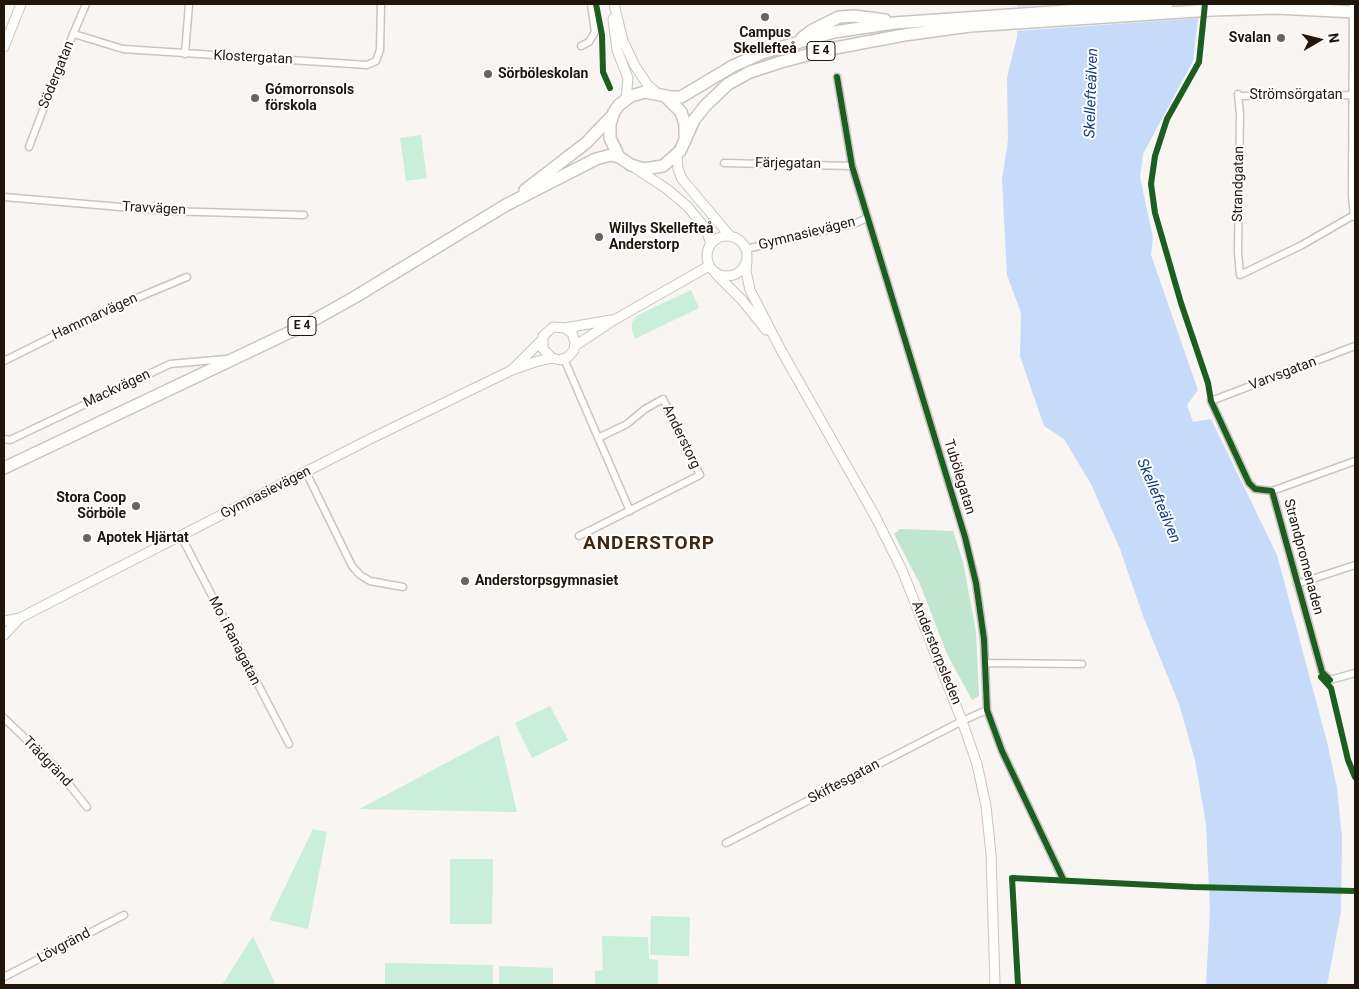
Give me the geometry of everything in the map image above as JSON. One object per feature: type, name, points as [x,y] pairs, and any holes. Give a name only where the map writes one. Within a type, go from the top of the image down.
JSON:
[{"type":"highway","name":"E 4","points":[[679,151],[694,120],[705,106],[728,84],[750,72],[830,49],[999,19],[1167,4]]},
{"type":"highway","name":"E 4","points":[[659,94],[681,97],[733,66],[762,53],[798,41],[811,31],[839,17],[872,17],[894,22],[1276,8],[1354,9]]},
{"type":"highway","points":[[639,93],[659,94],[676,105],[684,119],[686,132],[679,151],[668,163],[657,168],[644,169],[631,165],[619,157],[610,138],[611,117],[626,99],[639,93]]},
{"type":"highway","name":"E 4","points":[[506,205],[586,143],[611,117]]},
{"type":"highway","name":"E 4","points":[[4,468],[235,358],[355,298],[506,205],[596,159],[611,155],[619,157]]},
{"type":"main road","points":[[4,47],[21,4]]},
{"type":"main road","points":[[613,4],[623,41],[635,66],[647,84],[659,94]]},
{"type":"main road","points":[[613,4],[615,39],[628,78],[626,99]]},
{"type":"main road","points":[[679,151],[678,169],[682,179],[730,236],[740,240],[746,249],[747,260],[743,269],[732,276],[720,275],[711,268],[707,256],[711,244],[721,237],[730,236]]},
{"type":"main road","points":[[631,165],[667,189],[688,207],[706,229],[711,244]]},
{"type":"main road","name":"Anderstorpsleden","points":[[747,260],[746,271],[750,290],[781,350],[875,516],[902,570],[962,721],[977,764],[986,806],[991,854],[995,985]]},
{"type":"main road","points":[[614,320],[566,328],[557,326],[549,330],[542,340],[543,349],[552,358],[564,359],[571,354],[575,346],[614,320],[711,268]]},
{"type":"main road","name":"Anderstorpsleden","points":[[711,268],[742,300],[781,350]]},
{"type":"main road","points":[[566,328],[572,334],[575,346]]},
{"type":"main road","name":"Gymnasievägen","points":[[512,370],[542,340]]},
{"type":"main road","name":"Gymnasievägen","points":[[4,622],[20,618],[306,472],[512,370],[552,358]]},
{"type":"main road","name":"Gymnasievägen","points":[[4,635],[20,618]]},
{"type":"street","name":"Södergatan","points":[[29,147],[60,65],[86,4]]},
{"type":"street","points":[[185,54],[190,4]]},
{"type":"street","name":"Klostergatan","points":[[74,34],[123,50],[367,65],[376,61],[380,50],[381,4]]},
{"type":"street","points":[[581,46],[589,42],[595,32],[591,4]]},
{"type":"street","points":[[1354,9],[1354,217]]},
{"type":"street","name":"Tubölegatan","points":[[837,77],[852,166],[965,537],[982,616],[987,710],[1002,751],[1063,880]]},
{"type":"street","name":"Strömsörgatan","points":[[1238,95],[1353,95]]},
{"type":"street","name":"Strandgatan","points":[[1238,95],[1238,252],[1240,275],[1354,217]]},
{"type":"street","name":"Färjegatan","points":[[724,163],[852,166]]},
{"type":"street","name":"Travvägen","points":[[4,197],[167,211],[304,215]]},
{"type":"street","name":"Gymnasievägen","points":[[746,249],[856,223],[867,218]]},
{"type":"street","name":"Hammarvägen","points":[[4,361],[94,316],[187,277]]},
{"type":"street","name":"Varvsgatan","points":[[1211,401],[1355,346]]},
{"type":"street","name":"Mackvägen","points":[[4,439],[10,440],[170,364],[235,358]]},
{"type":"street","points":[[564,359],[630,511]]},
{"type":"street","name":"Anderstorg","points":[[579,536],[700,475],[662,399],[645,409],[627,424],[598,438]]},
{"type":"street","name":"Strandpromenaden","points":[[1211,401],[1249,483],[1255,489],[1272,491],[1322,672],[1330,680],[1355,673]]},
{"type":"street","points":[[1272,491],[1355,461]]},
{"type":"street","points":[[306,472],[352,566],[360,575],[370,580],[403,587]]},
{"type":"street","name":"Mo i Ranagatan","points":[[182,536],[289,744]]},
{"type":"street","points":[[1297,584],[1355,565]]},
{"type":"street","points":[[985,663],[1082,664]]},
{"type":"street","name":"Skiftesgatan","points":[[726,843],[962,721],[987,710]]},
{"type":"street","name":"Trädgränd","points":[[4,718],[59,771],[87,807]]},
{"type":"street","name":"Lövgränd","points":[[4,977],[124,915]]},
{"type":"green space","points":[[421,135],[427,178],[406,181],[400,138]]},
{"type":"green space","points":[[691,290],[699,308],[635,339],[632,322],[638,315]]},
{"type":"green space","points":[[900,529],[953,531],[963,562],[976,632],[979,696],[972,700],[947,654],[920,584],[894,534]]},
{"type":"green space","points":[[550,706],[568,740],[532,758],[515,723]]},
{"type":"green space","points":[[499,735],[517,812],[359,809],[382,797]]},
{"type":"green space","points":[[313,829],[327,832],[308,929],[269,920]]},
{"type":"green space","points":[[450,859],[493,859],[492,924],[450,924]]},
{"type":"green space","points":[[651,916],[690,917],[689,956],[650,955]]},
{"type":"green space","points":[[253,936],[275,983],[270,985],[222,985]]},
{"type":"green space","points":[[602,936],[648,937],[649,959],[658,960],[658,985],[595,985],[595,971],[603,970]]},
{"type":"green space","points":[[385,963],[493,965],[493,985],[385,985]]},
{"type":"green space","points":[[499,966],[553,968],[553,985],[499,985]]},
{"type":"water","name":"Skellefteälven","points":[[1017,4],[1200,4],[1193,61],[1143,154],[1140,177],[1153,238],[1151,255],[1198,390],[1187,405],[1193,422],[1211,419],[1277,555],[1327,742],[1337,788],[1342,837],[1341,912],[1327,985],[1206,985],[1210,911],[1206,824],[1195,760],[1179,704],[1143,616],[1120,549],[1091,484],[1064,439],[1044,426],[1020,356],[1021,313],[1007,275],[1002,180],[1008,140],[1007,78],[1017,37]]},
{"type":"pier","points":[[1060,4],[1202,4],[1201,18],[1015,31],[1014,7]]},
{"type":"cycle path","points":[[596,4],[602,35],[603,72],[610,88]]},
{"type":"cycle path","points":[[1205,4],[1199,62],[1167,119],[1155,156],[1151,184],[1155,213],[1181,303],[1208,383],[1211,401],[1249,483],[1255,489],[1272,491],[1322,672],[1330,680]]},
{"type":"cycle path","points":[[837,77],[852,166],[965,537],[976,583],[984,639],[987,710],[1002,751],[1063,879]]},
{"type":"cycle path","points":[[1321,677],[1331,688],[1348,760],[1355,777]]},
{"type":"cycle path","points":[[1018,985],[1012,878],[1193,887],[1355,891]]},
{"type":"place","name":"Campus Skellefteå","points":[[765,17]]},
{"type":"place","name":"Svalan","points":[[1281,38]]},
{"type":"place","name":"Sörböleskolan","points":[[488,74]]},
{"type":"place","name":"Gómorronsols förskola","points":[[255,98]]},
{"type":"place","name":"Willys Skellefteå Anderstorp","points":[[599,237]]},
{"type":"place","name":"Stora Coop Sörböle","points":[[136,506]]},
{"type":"place","name":"Apotek Hjärtat","points":[[87,538]]},
{"type":"place","name":"Anderstorpsgymnasiet","points":[[465,581]]},
{"type":"district","name":"ANDERSTORP","points":[[649,544]]}]
